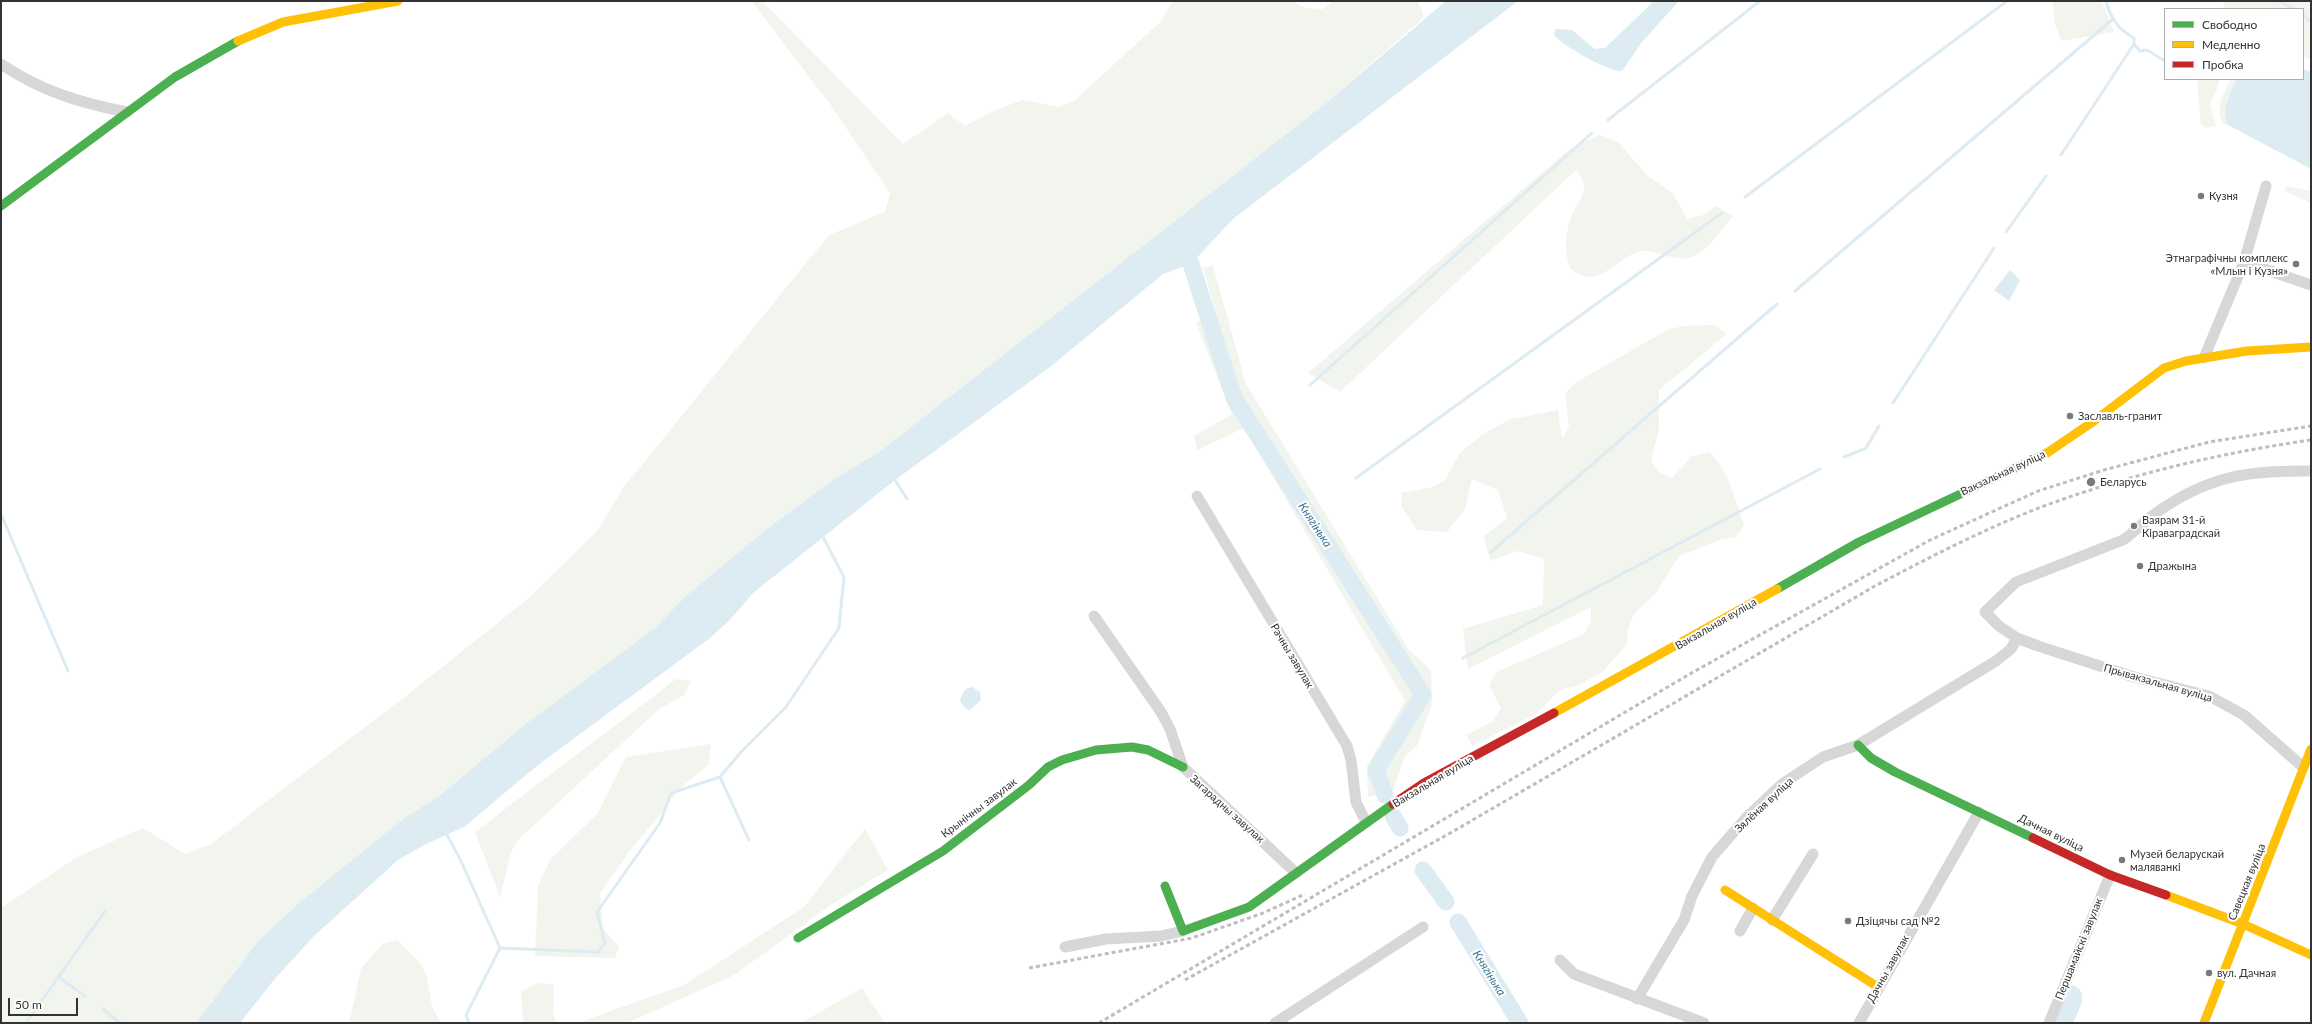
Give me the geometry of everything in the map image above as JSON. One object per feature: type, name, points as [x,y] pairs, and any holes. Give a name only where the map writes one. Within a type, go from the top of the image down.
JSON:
[{"type":"street","points":[[1,206],[193,65],[226,46],[283,22],[398,1]]},
{"type":"street","points":[[1,64],[57,95],[84,104],[127,112]]},
{"type":"street","points":[[2204,358],[2244,262],[2266,186]]},
{"type":"street","points":[[2244,262],[2311,285]]},
{"type":"street","name":"Вакзальная вуліца","points":[[1183,931],[1250,908],[1296,872],[1424,783],[1627,674],[1859,542],[2040,457],[2094,421],[2164,368],[2186,361],[2247,351],[2311,347]]},
{"type":"street","points":[[2017,638],[2000,626],[1986,612],[2016,582],[2123,540],[2136,531],[2154,514],[2193,489],[2226,477],[2257,472],[2311,471]]},
{"type":"street","name":"Рачны завулак","points":[[1197,496],[1347,746],[1351,760],[1356,802],[1366,822]]},
{"type":"street","name":"Загарадны завулак","points":[[1094,616],[1161,712],[1170,729],[1183,767],[1296,872]]},
{"type":"street","name":"Зялёная вуліца","points":[[1637,999],[1684,920],[1692,896],[1712,857],[1746,818],[1782,784],[1823,757],[1858,745],[1996,661],[2010,649],[2017,638]]},
{"type":"street","name":"Прывакзальная вуліца","points":[[2017,638],[2134,677],[2209,696],[2244,715],[2303,767]]},
{"type":"street","name":"Дачная вуліца","points":[[1858,745],[1871,758],[1895,772],[2110,875],[2243,924],[2311,955]]},
{"type":"street","name":"Крынічны завулак","points":[[798,938],[867,898],[942,850],[1029,785],[1048,767],[1062,760],[1096,750],[1132,747],[1148,750],[1183,767]]},
{"type":"street","name":"Савецкая вуліца","points":[[2204,1023],[2311,749]]},
{"type":"street","name":"Дачны завулак","points":[[1859,1023],[1878,987],[1979,812]]},
{"type":"street","points":[[1772,920],[1813,854]]},
{"type":"street","name":"Першамайскі завулак","points":[[2049,1023],[2110,875]]},
{"type":"street","points":[[1065,947],[1106,939],[1162,936],[1183,931],[1165,886]]},
{"type":"street","points":[[1725,890],[1878,987]]},
{"type":"street","points":[[1740,931],[1753,908]]},
{"type":"street","points":[[1275,1023],[1423,927]]},
{"type":"street","points":[[1560,960],[1574,974],[1704,1023]]},
{"type":"shaded area","points":[[748,1],[762,1],[903,144],[948,113],[965,126],[991,112],[1022,100],[1059,107],[1075,100],[1160,22],[1173,1],[1293,1],[1305,8],[1323,9],[1333,1],[1417,1],[1423,13],[1423,18],[1326,103],[879,452],[830,482],[768,528],[686,596],[654,629],[528,722],[439,796],[403,819],[299,903],[259,940],[196,1023],[1,1023],[1,908],[77,857],[143,828],[185,854],[211,844],[402,699],[528,599],[598,530],[623,488],[829,235],[885,212],[890,193],[830,104],[753,3]]},
{"type":"shaded area","points":[[1446,1],[1518,1],[1233,219],[1191,264],[1163,274],[1050,367],[895,480],[753,593],[730,620],[710,638],[538,765],[464,827],[424,845],[398,860],[314,936],[273,981],[240,1023],[196,1023],[259,940],[299,903],[403,819],[439,796],[528,722],[654,629],[686,596],[768,528],[830,482],[879,452],[1326,103]]},
{"type":"shaded area","points":[[1654,1],[1679,1],[1642,42],[1622,71],[1597,63],[1575,51],[1558,39],[1554,34],[1556,29],[1572,30],[1595,49],[1605,48]]},
{"type":"shaded area","points":[[2053,1],[2102,1],[2114,32],[2061,41],[2054,20]]},
{"type":"shaded area","points":[[2225,1],[2306,1],[2311,4],[2311,60],[2304,56],[2304,8],[2223,8]]},
{"type":"shaded area","points":[[2304,69],[2311,72],[2311,169],[2228,125],[2225,113],[2227,101],[2237,80],[2304,80]]},
{"type":"shaded area","points":[[2197,80],[2220,80],[2210,105],[2216,126],[2207,128],[2201,125]]},
{"type":"shaded area","points":[[2230,80],[2237,80],[2226,104],[2228,125],[2223,124],[2220,112],[2223,95]]},
{"type":"shaded area","points":[[1600,135],[1618,142],[1648,176],[1673,193],[1687,219],[1703,215],[1716,206],[1733,216],[1704,250],[1692,257],[1685,259],[1670,257],[1650,251],[1642,251],[1629,256],[1604,273],[1590,277],[1583,276],[1570,268],[1566,252],[1566,240],[1569,223],[1584,191],[1584,184],[1576,170],[1340,392],[1308,373],[1571,148]]},
{"type":"shaded area","points":[[2286,186],[2311,191],[2311,203],[2285,191]]},
{"type":"shaded area","points":[[1213,266],[1246,384],[1409,650],[1431,670],[1432,704],[1417,746],[1405,756],[1393,790],[1368,797],[1367,766],[1405,701],[1244,428],[1197,450],[1194,436],[1232,414],[1196,323],[1215,310],[1203,268]]},
{"type":"shaded area","points":[[2010,270],[2020,280],[2009,301],[1994,290]]},
{"type":"shaded area","points":[[1714,325],[1727,334],[1659,390],[1659,429],[1651,460],[1659,472],[1672,478],[1692,456],[1709,452],[1722,468],[1731,486],[1744,525],[1736,537],[1722,539],[1679,556],[1655,594],[1634,614],[1628,629],[1627,644],[1603,672],[1577,686],[1561,689],[1536,714],[1472,746],[1467,735],[1493,721],[1501,708],[1489,685],[1497,672],[1584,634],[1591,621],[1591,607],[1468,669],[1463,629],[1543,605],[1544,559],[1517,551],[1490,561],[1484,536],[1507,518],[1498,490],[1472,479],[1465,509],[1447,532],[1417,530],[1401,506],[1402,493],[1432,487],[1445,480],[1460,453],[1483,434],[1511,419],[1558,410],[1562,439],[1569,426],[1565,394],[1575,383],[1667,330],[1683,326]]},
{"type":"shaded area","points":[[676,679],[691,681],[684,695],[658,710],[519,839],[511,852],[500,897],[475,832]]},
{"type":"shaded area","points":[[972,687],[980,692],[981,700],[970,710],[966,709],[960,701],[964,691],[967,688]]},
{"type":"shaded area","points":[[711,744],[709,764],[678,790],[631,849],[600,893],[603,928],[619,947],[615,958],[535,956],[538,886],[550,860],[598,813],[626,757]]},
{"type":"shaded area","points":[[865,829],[888,870],[832,904],[734,975],[627,1023],[577,1023],[684,985],[804,907]]},
{"type":"shaded area","points":[[397,940],[420,963],[427,976],[432,1007],[441,1023],[349,1023],[361,969],[382,944]]},
{"type":"shaded area","points":[[539,983],[554,985],[553,1015],[557,1023],[523,1023],[521,991]]},
{"type":"shaded area","points":[[2072,985],[2078,988],[2082,996],[2080,1007],[2073,1023],[2053,1023]]},
{"type":"shaded area","points":[[862,988],[885,1023],[801,1023]]},
{"type":"waterway","points":[[1608,120],[1760,1]]},
{"type":"waterway","points":[[1745,197],[2007,1]]},
{"type":"waterway","points":[[2106,1],[2110,13],[2116,23],[2134,38],[2134,44],[2140,51],[2147,50],[2164,60]]},
{"type":"waterway","points":[[2280,1],[2291,8]]},
{"type":"waterway","points":[[2304,16],[2311,22]]},
{"type":"waterway","points":[[1795,291],[2113,19]]},
{"type":"waterway","points":[[2061,155],[2134,44]]},
{"type":"waterway","points":[[1310,385],[1592,133]]},
{"type":"waterway","points":[[2006,232],[2046,176]]},
{"type":"waterway","points":[[1356,478],[1722,213]]},
{"type":"waterway","name":"Княгінька","points":[[1180,244],[1191,264],[1234,398],[1423,695],[1376,770],[1385,795]]},
{"type":"waterway","points":[[1893,403],[1994,248]]},
{"type":"waterway","points":[[1491,552],[1777,304]]},
{"type":"waterway","points":[[1844,457],[1866,448],[1879,426]]},
{"type":"waterway","points":[[1463,658],[1820,469]]},
{"type":"waterway","points":[[895,480],[907,499]]},
{"type":"waterway","points":[[1,514],[68,671]]},
{"type":"waterway","points":[[749,840],[720,777],[741,752],[786,707],[839,628],[844,577],[823,537]]},
{"type":"waterway","points":[[500,948],[598,952],[605,943],[597,912],[660,823],[671,793],[720,777]]},
{"type":"waterway","name":"Княгінька","points":[[1393,816],[1400,828]]},
{"type":"waterway","points":[[446,833],[461,861],[500,948],[466,1015],[469,1023]]},
{"type":"waterway","name":"Княгінька","points":[[1423,870],[1446,902]]},
{"type":"waterway","points":[[26,1023],[105,911]]},
{"type":"waterway","name":"Княгінька","points":[[1458,922],[1520,1023]]},
{"type":"waterway","points":[[60,978],[85,996]]},
{"type":"waterway","points":[[103,1009],[120,1023]]},
{"type":"railway","points":[[1099,1023],[1688,675],[1930,540],[2038,491],[2104,470],[2209,442],[2311,426]]},
{"type":"railway","points":[[1185,980],[1452,832],[1875,586],[1958,543],[2044,506],[2143,474],[2243,451],[2311,440]]},
{"type":"railway","points":[[1029,968],[1192,938],[1263,913],[1305,894]]},
{"type":"traffic: fast","points":[[1,206],[175,77],[238,41]]},
{"type":"traffic: fast","points":[[1777,589],[1859,542],[2047,453]]},
{"type":"traffic: fast","points":[[1858,745],[1871,758],[1895,772],[2033,838]]},
{"type":"traffic: fast","points":[[798,938],[943,851],[1029,785],[1048,767],[1062,760],[1096,750],[1132,747],[1148,750],[1183,767]]},
{"type":"traffic: fast","points":[[1165,886],[1183,931],[1249,907],[1393,804]]},
{"type":"traffic: slow","points":[[238,41],[283,22],[398,1]]},
{"type":"traffic: slow","points":[[2047,453],[2094,421],[2164,368],[2186,361],[2247,351],[2311,347]]},
{"type":"traffic: slow","points":[[1554,713],[1777,589]]},
{"type":"traffic: slow","points":[[2204,1023],[2311,749]]},
{"type":"traffic: slow","points":[[1725,890],[1878,987]]},
{"type":"traffic: slow","points":[[2166,895],[2243,924],[2311,955]]},
{"type":"traffic: jam","points":[[1393,804],[1424,783],[1554,713]]},
{"type":"traffic: jam","points":[[2033,838],[2110,875],[2166,895]]},
{"type":"place","name":"Кузня","points":[[2201,196]]},
{"type":"place","name":"Этнаграфічны комплекс «Млын і Кузня»","points":[[2296,264]]},
{"type":"place","name":"Заславль-гранит","points":[[2070,416]]},
{"type":"place","name":"Беларусь","points":[[2091,482]]},
{"type":"place","name":"Ваярам 31-й Кіраваградскай","points":[[2134,526]]},
{"type":"place","name":"Дражына","points":[[2140,566]]},
{"type":"place","name":"Музей беларускай маляванкі","points":[[2122,860]]},
{"type":"place","name":"Дзіцячы сад №2","points":[[1848,921]]},
{"type":"place","name":"вул. Дачная","points":[[2209,973]]}]
